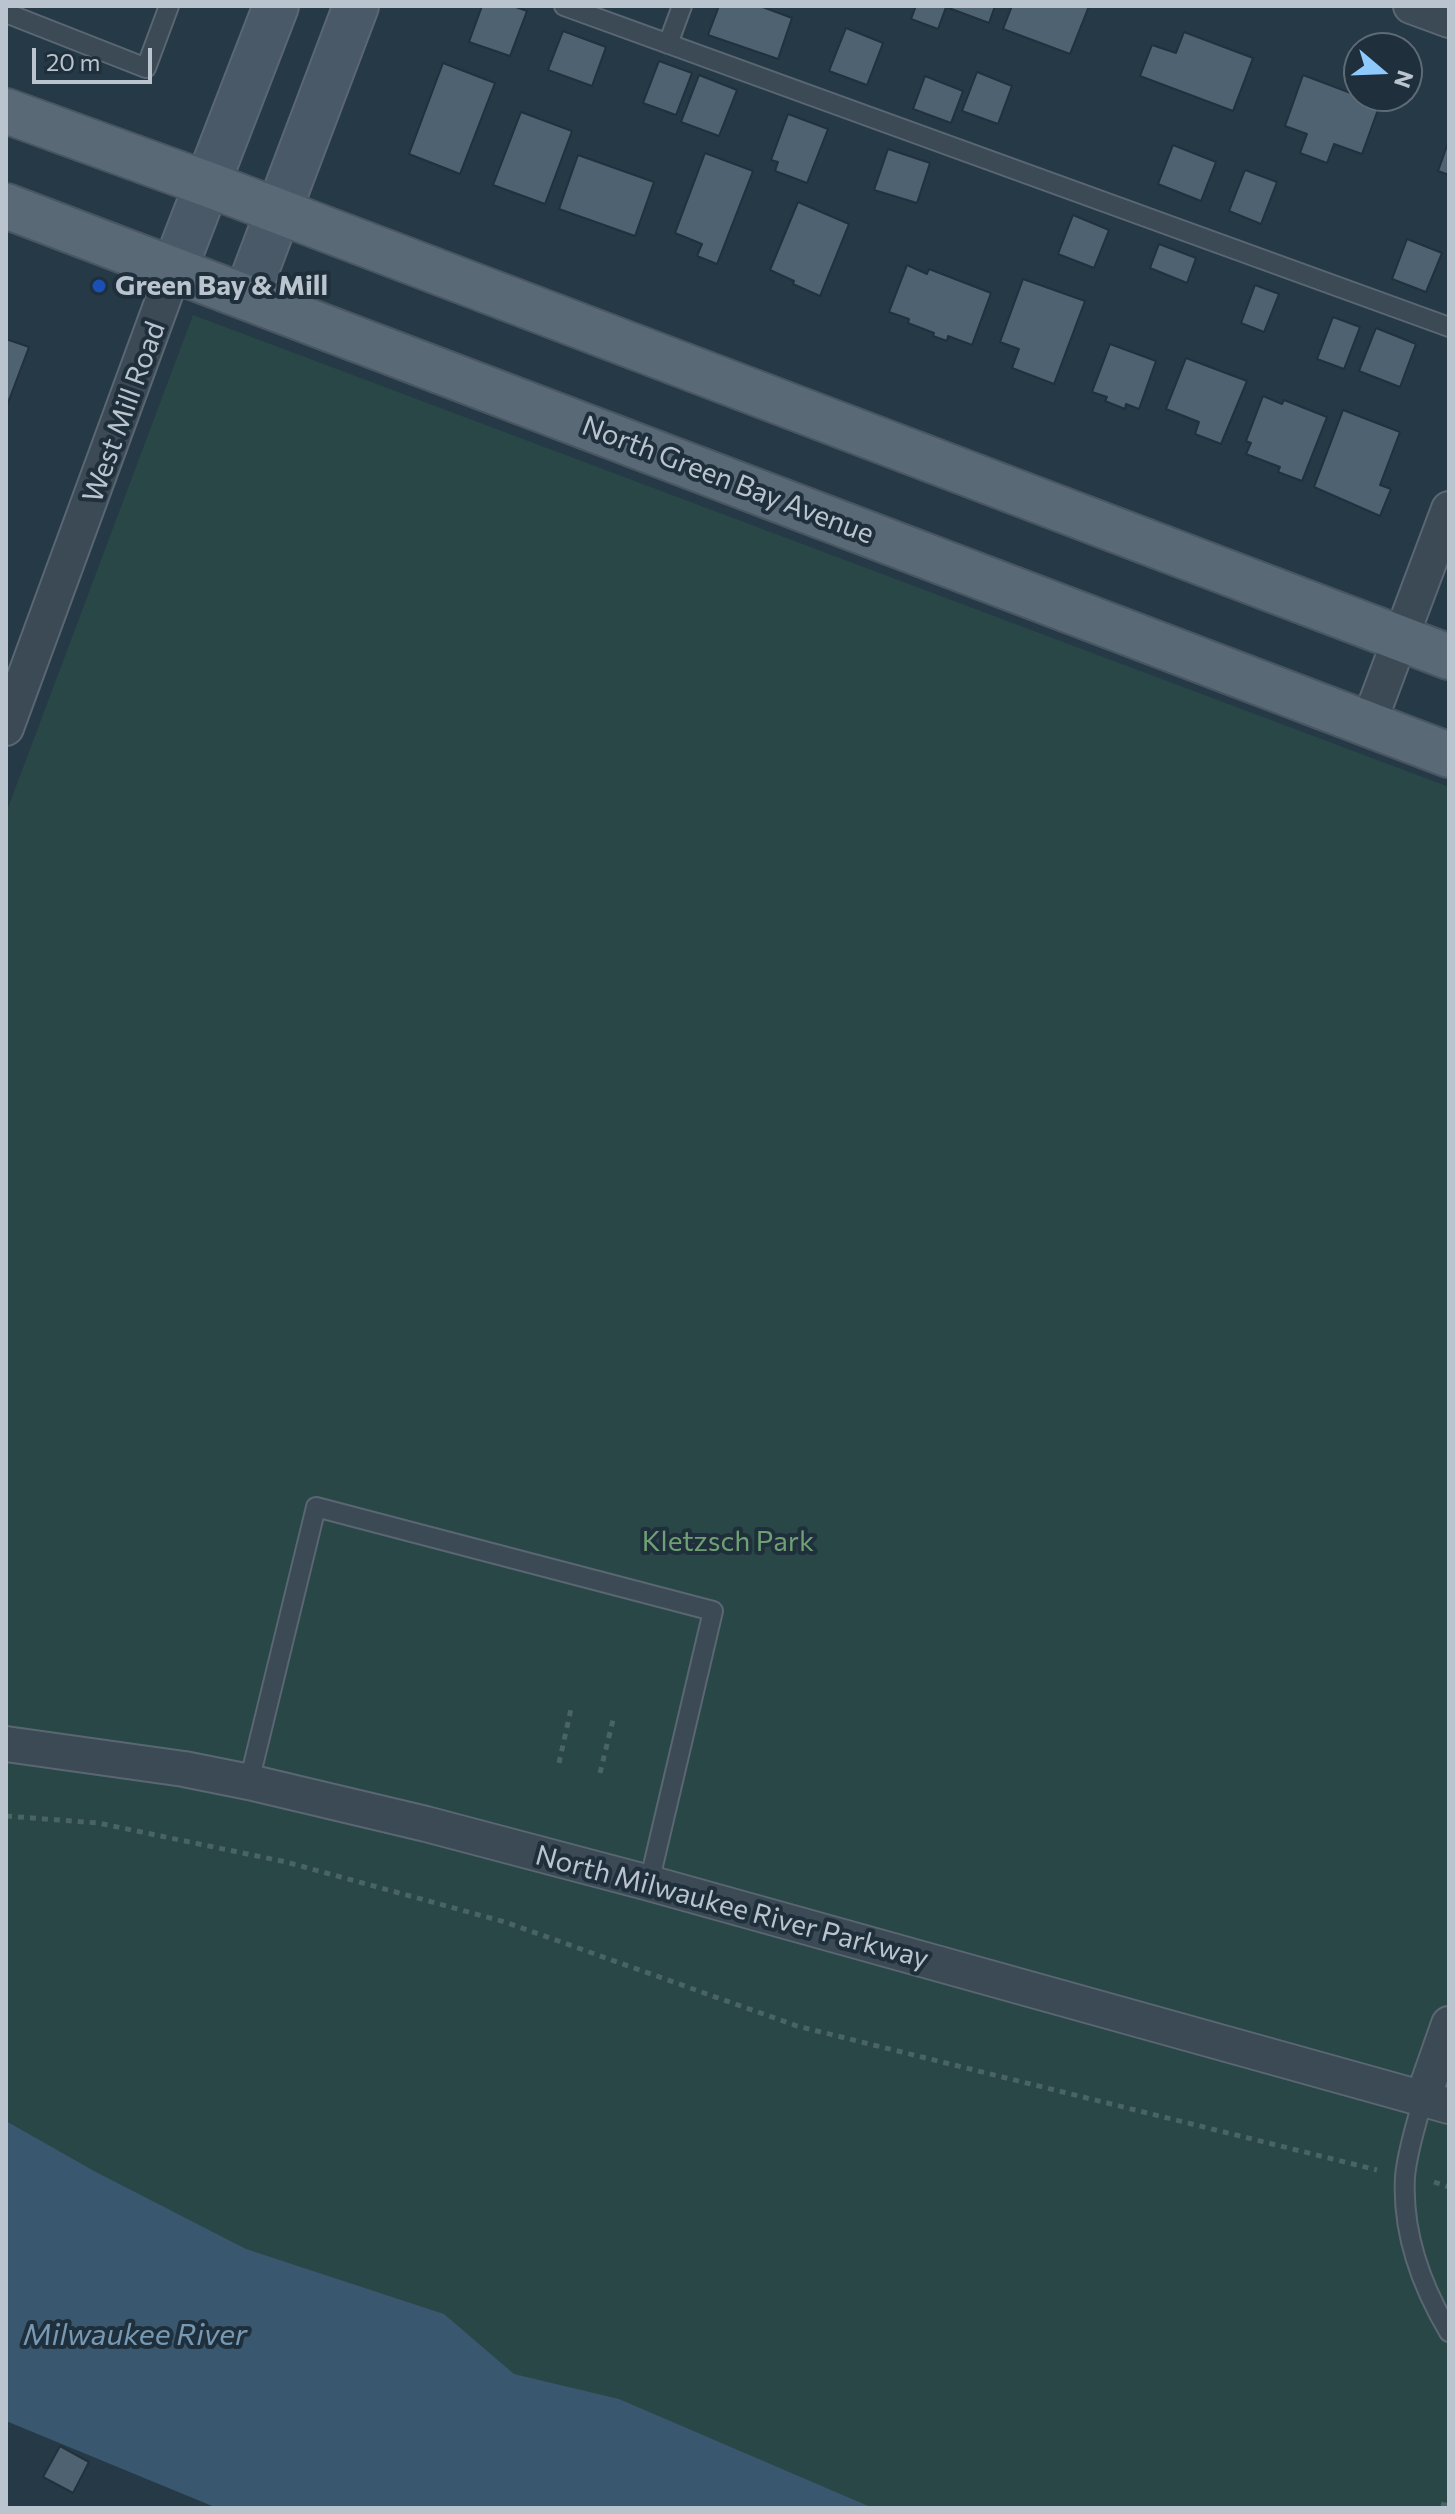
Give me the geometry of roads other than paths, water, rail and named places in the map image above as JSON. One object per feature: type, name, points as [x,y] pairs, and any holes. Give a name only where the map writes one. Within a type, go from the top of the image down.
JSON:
[{"type":"main road","name":"West Mill Road","points":[[174,270],[276,6]]},
{"type":"main road","points":[[246,297],[356,6]]},
{"type":"main road","points":[[6,111],[207,184],[1449,657]]},
{"type":"main road","name":"North Green Bay Avenue","points":[[6,206],[1449,755]]},
{"type":"street","points":[[1411,6],[1449,20]]},
{"type":"street","name":"West Mill Road","points":[[6,728],[174,270]]},
{"type":"street","points":[[1368,725],[1449,509]]},
{"type":"street","name":"North Milwaukee River Parkway","points":[[6,1744],[184,1769],[426,1824],[1436,2102]]},
{"type":"street","points":[[1436,2102],[1449,2024]]},
{"type":"lane","points":[[6,13],[146,68],[169,6]]},
{"type":"lane","points":[[564,6],[1449,327]]},
{"type":"lane","points":[[668,44],[682,6]]},
{"type":"lane","points":[[249,1782],[316,1507],[713,1611],[649,1883]]},
{"type":"lane","points":[[1436,2102],[1405,2176],[1407,2223],[1416,2262],[1430,2299],[1449,2332]]},
{"type":"water","name":"Milwaukee River","points":[[6,2121],[94,2171],[246,2249],[444,2314],[514,2374],[619,2399],[873,2508],[217,2508],[6,2421]]},
{"type":"place","name":"Green Bay & Mill","points":[[99,286]]},
{"type":"park label","name":"Kletzsch Park","points":[[728,1542]]}]
